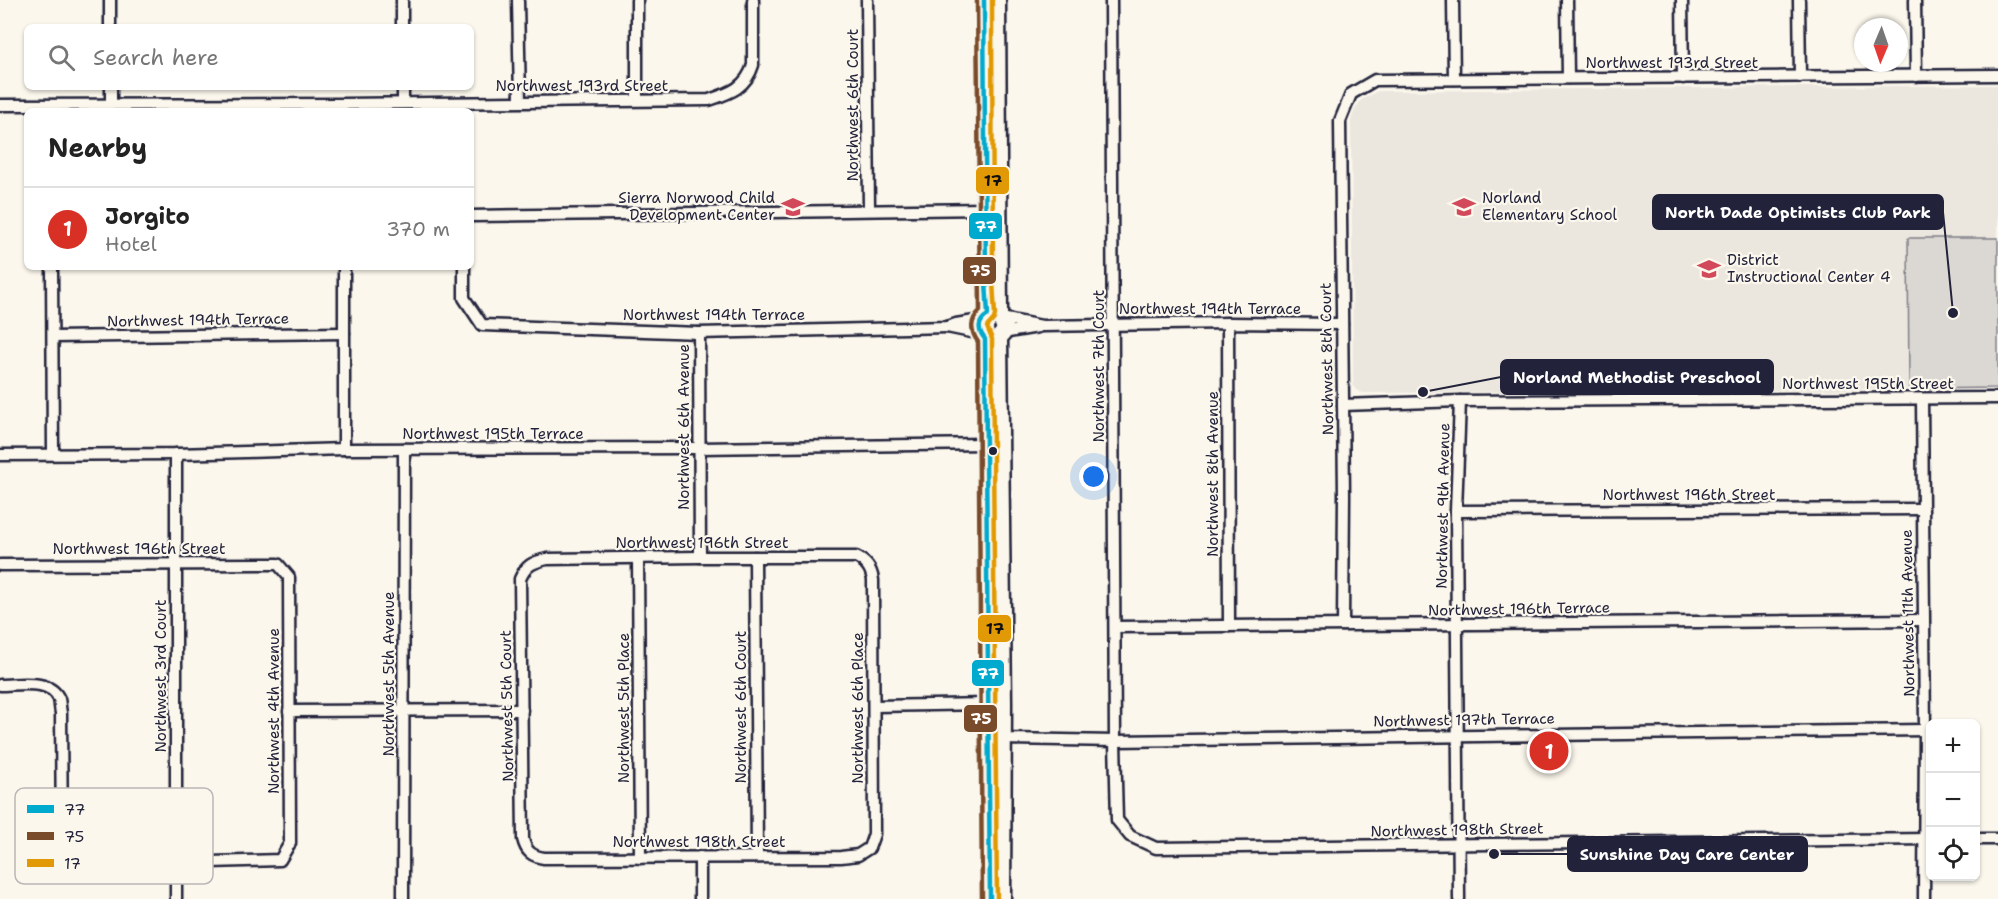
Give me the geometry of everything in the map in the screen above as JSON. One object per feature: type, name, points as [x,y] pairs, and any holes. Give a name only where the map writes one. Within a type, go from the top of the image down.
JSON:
[{"type":"street","points":[[110,0],[110,24]]},
{"type":"street","points":[[402,0],[402,24]]},
{"type":"street","points":[[518,0],[520,101]]},
{"type":"street","points":[[637,0],[637,100]]},
{"type":"street","name":"Northwest 193rd Street","points":[[0,105],[53,108],[111,104],[344,107],[403,102],[462,106],[520,101],[709,100],[733,92],[750,76],[753,65],[753,0]]},
{"type":"street","name":"Northwest 6th Court","points":[[867,0],[869,209]]},
{"type":"street","points":[[984,0],[986,209],[992,327],[1003,739],[1002,899]]},
{"type":"street","points":[[990,899],[986,444],[992,327],[997,0]]},
{"type":"street","name":"Northwest 7th Court","points":[[1111,0],[1115,741],[1117,820],[1130,836]]},
{"type":"street","points":[[1453,0],[1454,79]]},
{"type":"street","points":[[1567,0],[1568,78]]},
{"type":"street","points":[[1682,0],[1683,78]]},
{"type":"street","points":[[1799,0],[1800,77]]},
{"type":"street","points":[[1916,0],[1916,76]]},
{"type":"street","name":"Northwest 193rd Street","points":[[1350,94],[1375,80],[1998,75]]},
{"type":"street","points":[[111,90],[111,104]]},
{"type":"street","points":[[403,90],[403,102]]},
{"type":"street","name":"Northwest 8th Court","points":[[1342,625],[1343,405],[1340,121],[1350,94]]},
{"type":"street","points":[[474,216],[986,209]]},
{"type":"street","points":[[52,270],[53,454]]},
{"type":"street","points":[[344,270],[344,449]]},
{"type":"street","name":"Northwest 194th Terrace","points":[[464,270],[464,298],[482,324],[699,333],[947,327],[956,324],[1030,330],[1042,326],[1342,322]]},
{"type":"street","name":"Northwest 8th Avenue","points":[[1228,323],[1229,626]]},
{"type":"street","name":"Northwest 194th Terrace","points":[[53,337],[344,333]]},
{"type":"street","name":"Northwest 6th Avenue","points":[[699,333],[700,557]]},
{"type":"street","name":"Northwest 11th Avenue","points":[[1922,399],[1923,620],[1928,827]]},
{"type":"street","name":"Northwest 195th Street","points":[[1343,405],[1460,401],[1998,399]]},
{"type":"street","name":"Northwest 9th Avenue","points":[[1459,899],[1460,735],[1456,511],[1460,401]]},
{"type":"street","name":"Northwest 195th Terrace","points":[[0,455],[176,454],[344,449],[986,444]]},
{"type":"street","name":"Northwest 5th Avenue","points":[[403,899],[404,449]]},
{"type":"street","name":"Northwest 3rd Court","points":[[176,454],[176,788]]},
{"type":"street","name":"Northwest 196th Street","points":[[1456,511],[1922,510]]},
{"type":"street","name":"Northwest 6th Court","points":[[755,557],[757,857]]},
{"type":"street","name":"Northwest 196th Street","points":[[531,563],[547,558],[856,557],[863,560],[869,567]]},
{"type":"street","name":"Northwest 5th Place","points":[[638,558],[640,858]]},
{"type":"street","name":"Northwest 5th Court","points":[[529,852],[523,839],[520,579],[524,570],[531,563]]},
{"type":"street","name":"Northwest 196th Street","points":[[0,565],[278,564]]},
{"type":"street","name":"Northwest 4th Avenue","points":[[213,862],[280,860],[290,843],[289,577],[278,564]]},
{"type":"street","name":"Northwest 6th Place","points":[[869,567],[873,580],[874,706],[873,834],[869,848]]},
{"type":"street","name":"Northwest 196th Terrace","points":[[1115,627],[1923,620]]},
{"type":"street","points":[[0,686],[39,685],[51,689],[59,699],[62,788]]},
{"type":"street","points":[[874,706],[988,704]]},
{"type":"street","points":[[289,711],[522,710]]},
{"type":"street","name":"Northwest 197th Terrace","points":[[1003,739],[1115,741],[1925,730]]},
{"type":"street","name":"Northwest 198th Street","points":[[1130,836],[1156,848],[1926,839]]},
{"type":"street","points":[[1980,839],[1998,838]]},
{"type":"street","name":"Northwest 198th Street","points":[[529,852],[536,857],[544,858],[757,857],[858,855],[869,848]]},
{"type":"street","points":[[699,899],[700,857]]},
{"type":"street","name":"Northwest 11th Avenue","points":[[1924,899],[1926,869]]},
{"type":"shaded area","points":[[1998,85],[1998,238],[1908,239],[1909,389],[1363,393],[1353,386],[1351,120],[1361,100],[1378,91]]},
{"type":"shaded area","points":[[1908,238],[1998,238],[1998,388],[1909,389]]},
{"type":"transit line","name":"75","points":[[977,0],[980,311],[974,318],[972,326],[978,342],[982,899]]},
{"type":"transit line","name":"77","points":[[984,0],[988,315],[982,320],[980,326],[985,339],[990,899]]},
{"type":"transit line","name":"17","points":[[992,0],[995,315],[987,327],[992,339],[997,899]]},
{"type":"place","name":"Sierra Norwood Child Development Center","points":[[793,207]]},
{"type":"place","name":"Norland Elementary School","points":[[1464,207]]},
{"type":"place","name":"District Instructional Center 4","points":[[1709,269]]},
{"type":"place","name":"North Dade Optimists Club Park","points":[[1953,313]]},
{"type":"place","name":"Norland Methodist Preschool","points":[[1423,392]]},
{"type":"place","name":"Jorgito","points":[[1549,751]]},
{"type":"place","name":"Sunshine Day Care Center","points":[[1494,854]]}]
